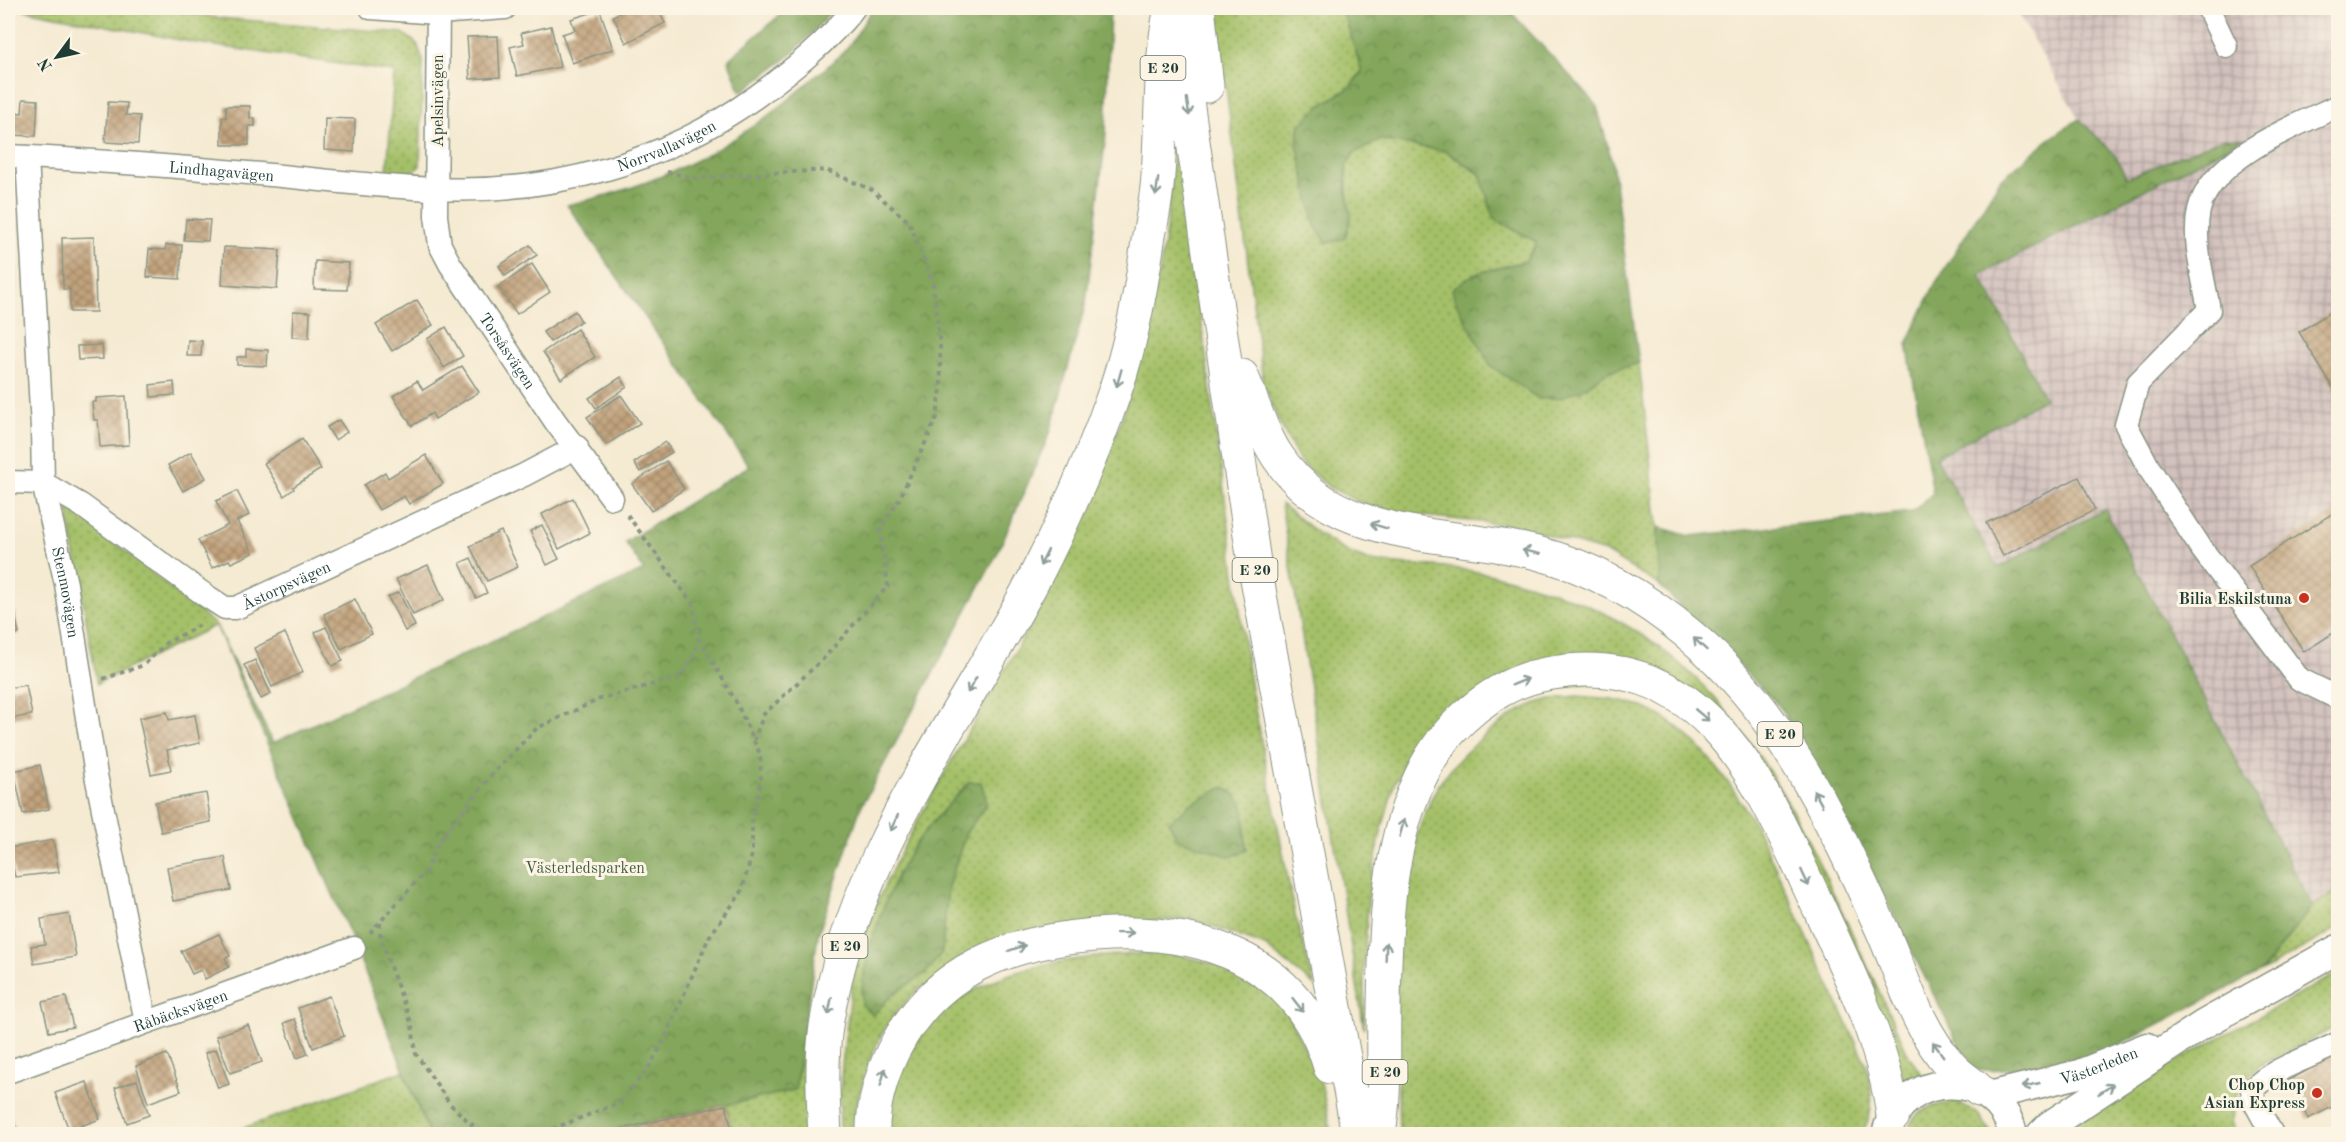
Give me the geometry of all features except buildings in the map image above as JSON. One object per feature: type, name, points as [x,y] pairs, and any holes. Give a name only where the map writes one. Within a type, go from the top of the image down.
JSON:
[{"type":"highway","name":"E 20","points":[[1172,8],[1256,573],[1368,1133]]},
{"type":"highway","name":"E 20","points":[[825,1134],[822,1088],[826,1029],[839,963],[871,870],[908,796],[1032,582],[1082,480],[1117,385],[1135,314],[1158,180],[1163,43],[1172,8]]},
{"type":"highway","name":"E 20","points":[[1198,8],[1242,376],[1368,1133]]},
{"type":"highway","name":"E 20","points":[[1242,376],[1265,433],[1278,458],[1311,492],[1332,506],[1354,517],[1396,531],[1436,538],[1475,541],[1539,554],[1592,572],[1637,595],[1691,636],[1740,681],[1792,751],[1823,806],[1879,922],[1926,1032],[1951,1066],[1984,1093]]},
{"type":"highway","name":"E 20","points":[[1368,1133],[1385,1096],[1384,1010],[1387,914],[1400,831],[1412,798],[1427,764],[1459,721],[1488,698],[1514,684],[1537,675],[1567,670],[1608,671],[1636,678],[1684,700],[1717,728],[1746,763],[1769,802],[1872,1027],[1890,1095],[1886,1128]]},
{"type":"highway","points":[[873,1134],[877,1097],[887,1064],[903,1032],[927,1000],[954,978],[982,961],[1026,945],[1067,937],[1125,933],[1172,935],[1200,941],[1228,950],[1254,964],[1278,982],[1299,1004],[1314,1027],[1327,1058],[1336,1089],[1368,1133]]},
{"type":"main road","name":"Västerleden","points":[[2041,1134],[2050,1125],[2204,1024],[2338,949]]},
{"type":"main road","name":"Västerleden","points":[[1984,1093],[2079,1074],[2204,1024]]},
{"type":"main road","points":[[1886,1128],[1908,1097],[1937,1084],[1963,1085],[1984,1093],[2000,1106],[2013,1134]]},
{"type":"street","points":[[371,8],[438,10],[505,8]]},
{"type":"street","name":"Norrvallavägen","points":[[437,189],[541,184],[638,160],[686,140],[723,120],[805,58],[841,25],[854,8]]},
{"type":"street","points":[[2208,8],[2226,46]]},
{"type":"street","name":"Apelsinvägen","points":[[437,189],[438,10]]},
{"type":"street","points":[[2338,106],[2226,166],[2211,184],[2199,209],[2197,236],[2210,310],[2138,383],[2126,425],[2149,468],[2201,548],[2299,679],[2338,698]]},
{"type":"street","name":"Lindhagavägen","points":[[17,156],[437,189]]},
{"type":"street","name":"Stenmovägen","points":[[17,156],[42,428],[43,483],[66,584],[121,905],[146,1022]]},
{"type":"street","name":"Torsåsvägen","points":[[437,189],[440,245],[450,264],[555,421],[577,447],[612,498]]},
{"type":"street","name":"Åstorpsvägen","points":[[8,482],[43,483],[81,505],[225,608],[250,604],[524,475],[577,447]]},
{"type":"street","name":"Råbäcksvägen","points":[[8,1072],[354,948]]},
{"type":"street","points":[[2272,1134],[2255,1103],[2252,1090],[2261,1080],[2338,1043]]},
{"type":"path","points":[[638,160],[650,168],[693,178],[826,170],[872,190],[909,222],[933,282],[940,346],[941,388],[937,417],[899,500],[880,528],[888,586],[824,658],[764,714],[753,740]]},
{"type":"path","points":[[545,1134],[557,1127],[620,1103],[648,1069],[665,1038],[709,937],[741,893],[752,855],[752,818],[761,781],[760,754],[736,702],[699,639],[693,604],[626,513],[612,498]]},
{"type":"path","points":[[82,685],[144,665],[166,643],[200,623],[211,622],[225,608]]},
{"type":"path","points":[[354,948],[380,923],[426,871],[439,841],[494,772],[537,728],[600,699],[680,677],[693,658],[699,639]]},
{"type":"path","points":[[380,923],[380,933],[388,961],[412,1025],[416,1054],[450,1104],[482,1134]]},
{"type":"shaded area","points":[[2015,8],[2338,8],[2338,891],[2312,906],[2105,510],[1998,568],[1936,457],[2045,399],[1980,276],[2242,140],[2224,138],[2127,178],[2114,154],[2079,119]]},
{"type":"green space","points":[[14,8],[162,8],[219,18],[403,33],[417,44],[423,60],[420,166],[406,177],[387,173],[394,72],[196,43]]},
{"type":"green space","points":[[788,8],[835,8],[791,55],[741,92],[728,60]]},
{"type":"green space","name":"Västerledsparken","points":[[873,8],[1110,8],[1106,134],[1086,302],[1050,433],[997,554],[860,809],[818,935],[795,1090],[595,1134],[429,1134],[349,932],[216,625],[273,743],[644,570],[625,542],[749,466],[567,205],[601,197],[666,174],[725,144],[753,126],[781,106],[842,54]]},
{"type":"green space","points":[[1216,8],[1336,8],[1346,20],[1362,71],[1348,89],[1320,106],[1327,243],[1345,238],[1351,218],[1346,167],[1354,153],[1381,140],[1445,151],[1480,174],[1494,219],[1537,242],[1526,261],[1502,267],[1581,390],[1607,372],[1639,363],[1658,527],[1659,585],[1605,552],[1518,526],[1414,515],[1368,506],[1329,487],[1300,462],[1278,420],[1263,382]]},
{"type":"green space","points":[[1336,8],[1507,8],[1596,104],[1612,161],[1639,363],[1607,372],[1581,390],[1558,398],[1539,399],[1491,366],[1455,301],[1452,289],[1474,274],[1526,261],[1537,242],[1494,219],[1480,173],[1445,151],[1381,140],[1354,153],[1346,167],[1351,218],[1345,238],[1327,243],[1315,226],[1297,143],[1300,125],[1320,106],[1348,89],[1362,72],[1346,20]]},
{"type":"green space","points":[[1174,116],[1249,678],[1295,915],[1315,986],[1265,946],[1193,919],[1066,926],[918,989],[893,1016],[881,1035],[868,1065],[856,1106],[854,1134],[840,1134],[842,1072],[852,978],[855,960],[866,928],[910,835],[1055,578],[1104,468],[1124,411],[1155,296],[1165,237],[1172,177]]},
{"type":"green space","points":[[2079,119],[2114,154],[2127,178],[2224,138],[2243,139],[1980,275],[2045,399],[1936,457],[1998,568],[2105,509],[2312,906],[2262,971],[2081,1064],[1972,1071],[1836,801],[1780,707],[1659,585],[1658,527],[1690,536],[1912,512],[1933,493],[1907,344],[1935,284],[2000,180],[2048,140]]},
{"type":"green space","points":[[66,503],[216,625],[97,684]]},
{"type":"green space","points":[[1281,504],[1322,536],[1356,556],[1387,563],[1464,570],[1521,582],[1582,603],[1634,630],[1679,663],[1718,702],[1752,745],[1782,793],[1810,845],[1910,1058],[1923,1076],[1906,1087],[1903,1084],[1899,1064],[1793,830],[1653,674],[1459,701],[1431,725],[1395,782],[1381,832],[1369,891],[1364,962],[1364,1029]]},
{"type":"green space","points":[[1576,696],[1618,700],[1642,706],[1663,717],[1683,731],[1700,748],[1745,808],[1757,828],[1866,1064],[1871,1091],[1871,1109],[1861,1134],[1399,1134],[1396,1007],[1400,919],[1417,836],[1432,797],[1457,762],[1507,719],[1540,702]]},
{"type":"green space","points":[[969,782],[981,782],[987,803],[966,833],[948,887],[942,952],[926,973],[892,995],[873,1015],[862,1005],[862,989],[869,951],[889,893],[905,861],[919,840]]},
{"type":"green space","points":[[1224,787],[1240,800],[1244,814],[1247,850],[1231,857],[1177,839],[1169,822],[1192,803]]},
{"type":"green space","points":[[2338,891],[2338,928],[2262,971],[2312,906]]},
{"type":"green space","points":[[1167,952],[1223,966],[1269,993],[1287,1013],[1320,1078],[1332,1134],[887,1134],[890,1109],[902,1068],[923,1033],[950,1006],[981,986],[1015,972],[1090,957]]},
{"type":"green space","points":[[2338,973],[2338,1026],[2259,1066],[2239,1086],[2231,1122],[2238,1134],[2063,1134],[2116,1094]]},
{"type":"green space","points":[[806,1013],[804,1095],[808,1134],[733,1134],[726,1105],[795,1090]]},
{"type":"green space","points":[[403,1071],[429,1134],[227,1134]]},
{"type":"green space","points":[[1956,1102],[1978,1113],[1992,1134],[1906,1134],[1914,1118],[1925,1109]]},
{"type":"place","name":"Bilia Eskilstuna","points":[[2304,598]]},
{"type":"place","name":"Chop Chop Asian Express","points":[[2317,1093]]}]
